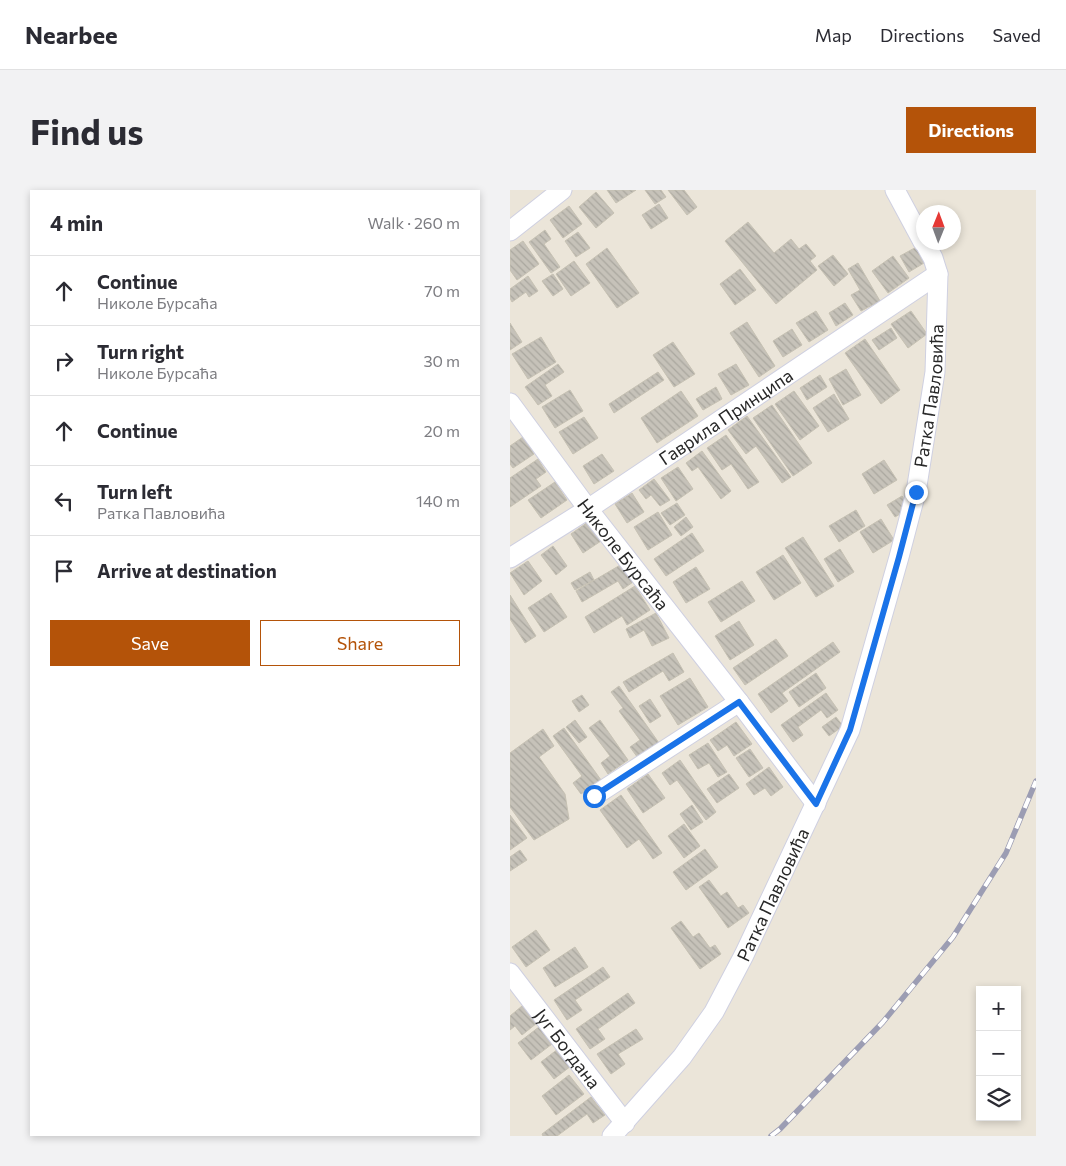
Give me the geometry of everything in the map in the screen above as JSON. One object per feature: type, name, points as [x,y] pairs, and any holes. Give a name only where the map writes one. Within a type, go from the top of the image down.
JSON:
[{"type":"street","points":[[510,231],[562,190]]},
{"type":"street","name":"Ратка Павловића","points":[[895,190],[916,228]]},
{"type":"street","name":"Ратка Павловића","points":[[619,1129],[682,1057],[714,1012],[744,955],[850,730],[916,492],[935,372],[938,274],[928,250]]},
{"type":"street","name":"Гаврила Принципа","points":[[510,558],[588,509],[938,274]]},
{"type":"street","name":"Николе Бурсаћа","points":[[510,403],[588,509],[816,804]]},
{"type":"street","points":[[594,796],[739,702]]},
{"type":"street","name":"Југ Богдана","points":[[510,973],[619,1129]]},
{"type":"building","points":[[607,190],[636,190],[616,203]]},
{"type":"building","points":[[645,190],[661,190],[666,197],[655,204]]},
{"type":"building","points":[[668,190],[684,190],[697,207],[687,215]]},
{"type":"building","points":[[596,192],[614,213],[596,228],[579,207]]},
{"type":"building","points":[[659,204],[668,218],[651,229],[642,215]]},
{"type":"building","points":[[569,206],[582,224],[563,238],[550,220]]},
{"type":"building","points":[[748,222],[774,253],[791,239],[799,249],[806,244],[816,256],[810,261],[817,270],[776,304],[725,241]]},
{"type":"building","points":[[545,230],[551,239],[544,244],[560,267],[551,273],[529,242]]},
{"type":"building","points":[[578,232],[590,248],[576,257],[565,241]]},
{"type":"building","points":[[523,241],[539,264],[517,280],[510,270],[510,250]]},
{"type":"building","points":[[916,247],[916,250],[923,250],[929,260],[909,272],[900,256]]},
{"type":"building","points":[[607,248],[639,293],[617,308],[586,264]]},
{"type":"building","points":[[833,255],[848,274],[834,286],[818,266]]},
{"type":"building","points":[[893,256],[909,278],[888,293],[872,271]]},
{"type":"building","points":[[574,261],[590,283],[571,296],[556,274]]},
{"type":"building","points":[[858,263],[880,301],[861,311],[851,295],[860,290],[848,269]]},
{"type":"building","points":[[740,269],[756,290],[735,305],[720,284]]},
{"type":"building","points":[[553,274],[563,289],[553,296],[542,281]]},
{"type":"building","points":[[528,276],[538,291],[529,297],[526,292],[512,302],[510,289]]},
{"type":"building","points":[[845,303],[853,315],[836,326],[829,313]]},
{"type":"building","points":[[816,311],[828,330],[809,342],[796,323]]},
{"type":"building","points":[[911,311],[927,334],[908,348],[891,324]]},
{"type":"building","points":[[747,322],[775,366],[759,377],[730,333]]},
{"type":"building","points":[[510,323],[522,342],[510,350]]},
{"type":"building","points":[[891,328],[897,338],[879,350],[872,340]]},
{"type":"building","points":[[792,329],[802,345],[783,357],[773,341]]},
{"type":"building","points":[[541,337],[556,362],[528,379],[512,354]]},
{"type":"building","points":[[865,339],[900,390],[881,404],[845,353]]},
{"type":"building","points":[[673,342],[695,374],[674,387],[653,355]]},
{"type":"building","points":[[558,364],[564,372],[545,385],[552,396],[538,405],[525,387]]},
{"type":"building","points":[[736,364],[749,385],[731,395],[718,374]]},
{"type":"building","points":[[846,369],[861,395],[843,405],[829,379]]},
{"type":"building","points":[[658,372],[664,380],[614,413],[609,404]]},
{"type":"building","points":[[820,375],[827,387],[807,400],[800,388]]},
{"type":"building","points":[[716,387],[722,399],[703,410],[696,399]]},
{"type":"building","points":[[570,390],[583,411],[555,428],[542,407]]},
{"type":"building","points":[[681,391],[698,416],[657,443],[641,418]]},
{"type":"building","points":[[794,391],[819,426],[800,440],[775,404]]},
{"type":"building","points":[[834,394],[849,419],[828,432],[813,408]]},
{"type":"building","points":[[772,405],[812,463],[793,476],[753,418]]},
{"type":"building","points":[[747,416],[791,477],[782,483],[756,446],[746,454],[728,430]]},
{"type":"building","points":[[584,417],[598,438],[573,454],[559,432]]},
{"type":"building","points":[[726,435],[759,482],[748,489],[731,464],[722,470],[707,448]]},
{"type":"building","points":[[523,437],[534,454],[513,468],[510,464],[510,446]]},
{"type":"building","points":[[702,451],[731,491],[721,499],[698,467],[692,471],[686,463]]},
{"type":"building","points":[[602,454],[614,471],[594,484],[583,466]]},
{"type":"building","points":[[538,459],[546,472],[536,479],[541,486],[510,507],[510,478]]},
{"type":"building","points":[[884,460],[897,480],[874,494],[862,474]]},
{"type":"building","points":[[678,467],[693,489],[676,501],[661,478]]},
{"type":"building","points":[[654,479],[670,500],[660,506],[651,495],[646,499],[639,490]]},
{"type":"building","points":[[555,482],[567,500],[541,518],[528,500]]},
{"type":"building","points":[[632,493],[644,512],[627,523],[615,504]]},
{"type":"building","points":[[902,496],[910,508],[895,517],[887,505]]},
{"type":"building","points":[[677,503],[685,515],[670,525],[661,513]]},
{"type":"building","points":[[856,510],[865,526],[839,542],[829,526]]},
{"type":"building","points":[[658,512],[672,535],[648,550],[634,527]]},
{"type":"building","points":[[686,517],[693,527],[681,536],[674,527]]},
{"type":"building","points":[[881,519],[894,540],[873,553],[860,532]]},
{"type":"building","points":[[588,522],[601,541],[583,553],[571,534]]},
{"type":"building","points":[[692,533],[704,551],[666,576],[654,559]]},
{"type":"building","points":[[803,537],[834,586],[816,597],[785,548]]},
{"type":"building","points":[[553,546],[567,566],[556,575],[541,555]]},
{"type":"building","points":[[840,549],[854,572],[838,582],[824,559]]},
{"type":"building","points":[[783,555],[801,583],[774,600],[756,572]]},
{"type":"building","points":[[528,561],[542,581],[524,595],[510,573]]},
{"type":"building","points":[[622,564],[633,582],[623,589],[618,581],[582,602],[576,591]]},
{"type":"building","points":[[696,567],[710,589],[686,603],[673,582]]},
{"type":"building","points":[[590,572],[594,580],[575,590],[571,583]]},
{"type":"building","points":[[742,581],[755,601],[721,622],[708,602]]},
{"type":"building","points":[[635,586],[650,610],[627,625],[622,616],[594,633],[585,617]]},
{"type":"building","points":[[551,593],[567,617],[544,632],[528,608]]},
{"type":"building","points":[[510,595],[536,636],[525,643],[510,619]]},
{"type":"building","points":[[656,613],[669,638],[652,646],[644,630],[630,638],[626,629]]},
{"type":"building","points":[[739,621],[754,645],[730,660],[715,636]]},
{"type":"building","points":[[776,639],[788,656],[745,685],[733,668]]},
{"type":"building","points":[[833,642],[840,652],[782,693],[788,701],[771,713],[758,694]]},
{"type":"building","points":[[673,653],[684,672],[669,681],[663,671],[629,692],[623,682]]},
{"type":"building","points":[[816,673],[826,688],[799,707],[789,692]]},
{"type":"building","points":[[690,678],[708,707],[678,725],[660,696]]},
{"type":"building","points":[[619,686],[659,743],[638,758],[630,747],[640,740],[619,711],[623,708],[611,692]]},
{"type":"building","points":[[826,693],[838,710],[827,718],[821,710],[798,727],[803,735],[793,742],[781,725]]},
{"type":"building","points":[[582,695],[589,705],[579,712],[572,701]]},
{"type":"building","points":[[650,699],[661,716],[650,723],[639,706]]},
{"type":"building","points":[[836,717],[843,726],[829,736],[822,727]]},
{"type":"building","points":[[575,720],[587,737],[579,743],[566,727]]},
{"type":"building","points":[[600,720],[628,760],[608,774],[601,763],[610,756],[589,728]]},
{"type":"building","points":[[736,722],[752,744],[734,756],[727,745],[718,751],[710,740]]},
{"type":"building","points":[[564,728],[601,780],[581,794],[573,783],[582,776],[553,736]]},
{"type":"building","points":[[543,729],[554,746],[539,757],[565,794],[569,819],[534,840],[510,807],[510,753]]},
{"type":"building","points":[[708,743],[727,772],[718,777],[709,763],[698,769],[689,755]]},
{"type":"building","points":[[750,749],[763,768],[749,777],[736,758]]},
{"type":"building","points":[[680,760],[716,812],[706,820],[677,780],[670,785],[662,773]]},
{"type":"building","points":[[769,767],[783,787],[771,796],[765,788],[754,795],[746,784]]},
{"type":"building","points":[[648,774],[665,798],[643,813],[627,789]]},
{"type":"building","points":[[729,774],[739,788],[717,803],[707,789]]},
{"type":"building","points":[[621,795],[662,853],[653,859],[639,839],[627,848],[600,810]]},
{"type":"building","points":[[692,805],[703,822],[691,830],[680,814]]},
{"type":"building","points":[[510,815],[527,838],[510,850]]},
{"type":"building","points":[[684,824],[700,846],[684,858],[668,836]]},
{"type":"building","points":[[705,849],[718,867],[686,890],[673,872]]},
{"type":"building","points":[[520,850],[527,860],[510,871],[510,857]]},
{"type":"building","points":[[709,880],[721,896],[727,892],[738,908],[743,905],[749,913],[728,928],[699,887]]},
{"type":"building","points":[[681,921],[693,937],[699,933],[710,948],[715,945],[721,954],[700,969],[671,928]]},
{"type":"building","points":[[536,930],[550,950],[526,967],[512,947]]},
{"type":"building","points":[[575,947],[588,967],[555,987],[543,968]]},
{"type":"building","points":[[603,967],[610,977],[575,1000],[582,1010],[567,1020],[554,1000]]},
{"type":"building","points":[[628,993],[635,1003],[598,1029],[605,1039],[590,1049],[576,1029]]},
{"type":"building","points":[[522,1006],[537,1023],[522,1035],[515,1026],[510,1030],[510,1016]]},
{"type":"building","points":[[539,1027],[552,1044],[531,1060],[518,1043]]},
{"type":"building","points":[[636,1029],[643,1039],[618,1054],[625,1064],[611,1074],[597,1054]]},
{"type":"building","points":[[558,1049],[571,1066],[554,1079],[541,1062]]},
{"type":"building","points":[[569,1075],[584,1094],[556,1115],[542,1096]]},
{"type":"building","points":[[591,1097],[605,1115],[593,1123],[587,1114],[557,1136],[543,1136],[542,1134]]},
{"type":"railway","points":[[771,1136],[780,1129],[883,1022],[953,937],[1006,853],[1036,781]]},
{"type":"route","points":[[594,796],[739,702],[816,804],[850,730],[916,492]]}]
